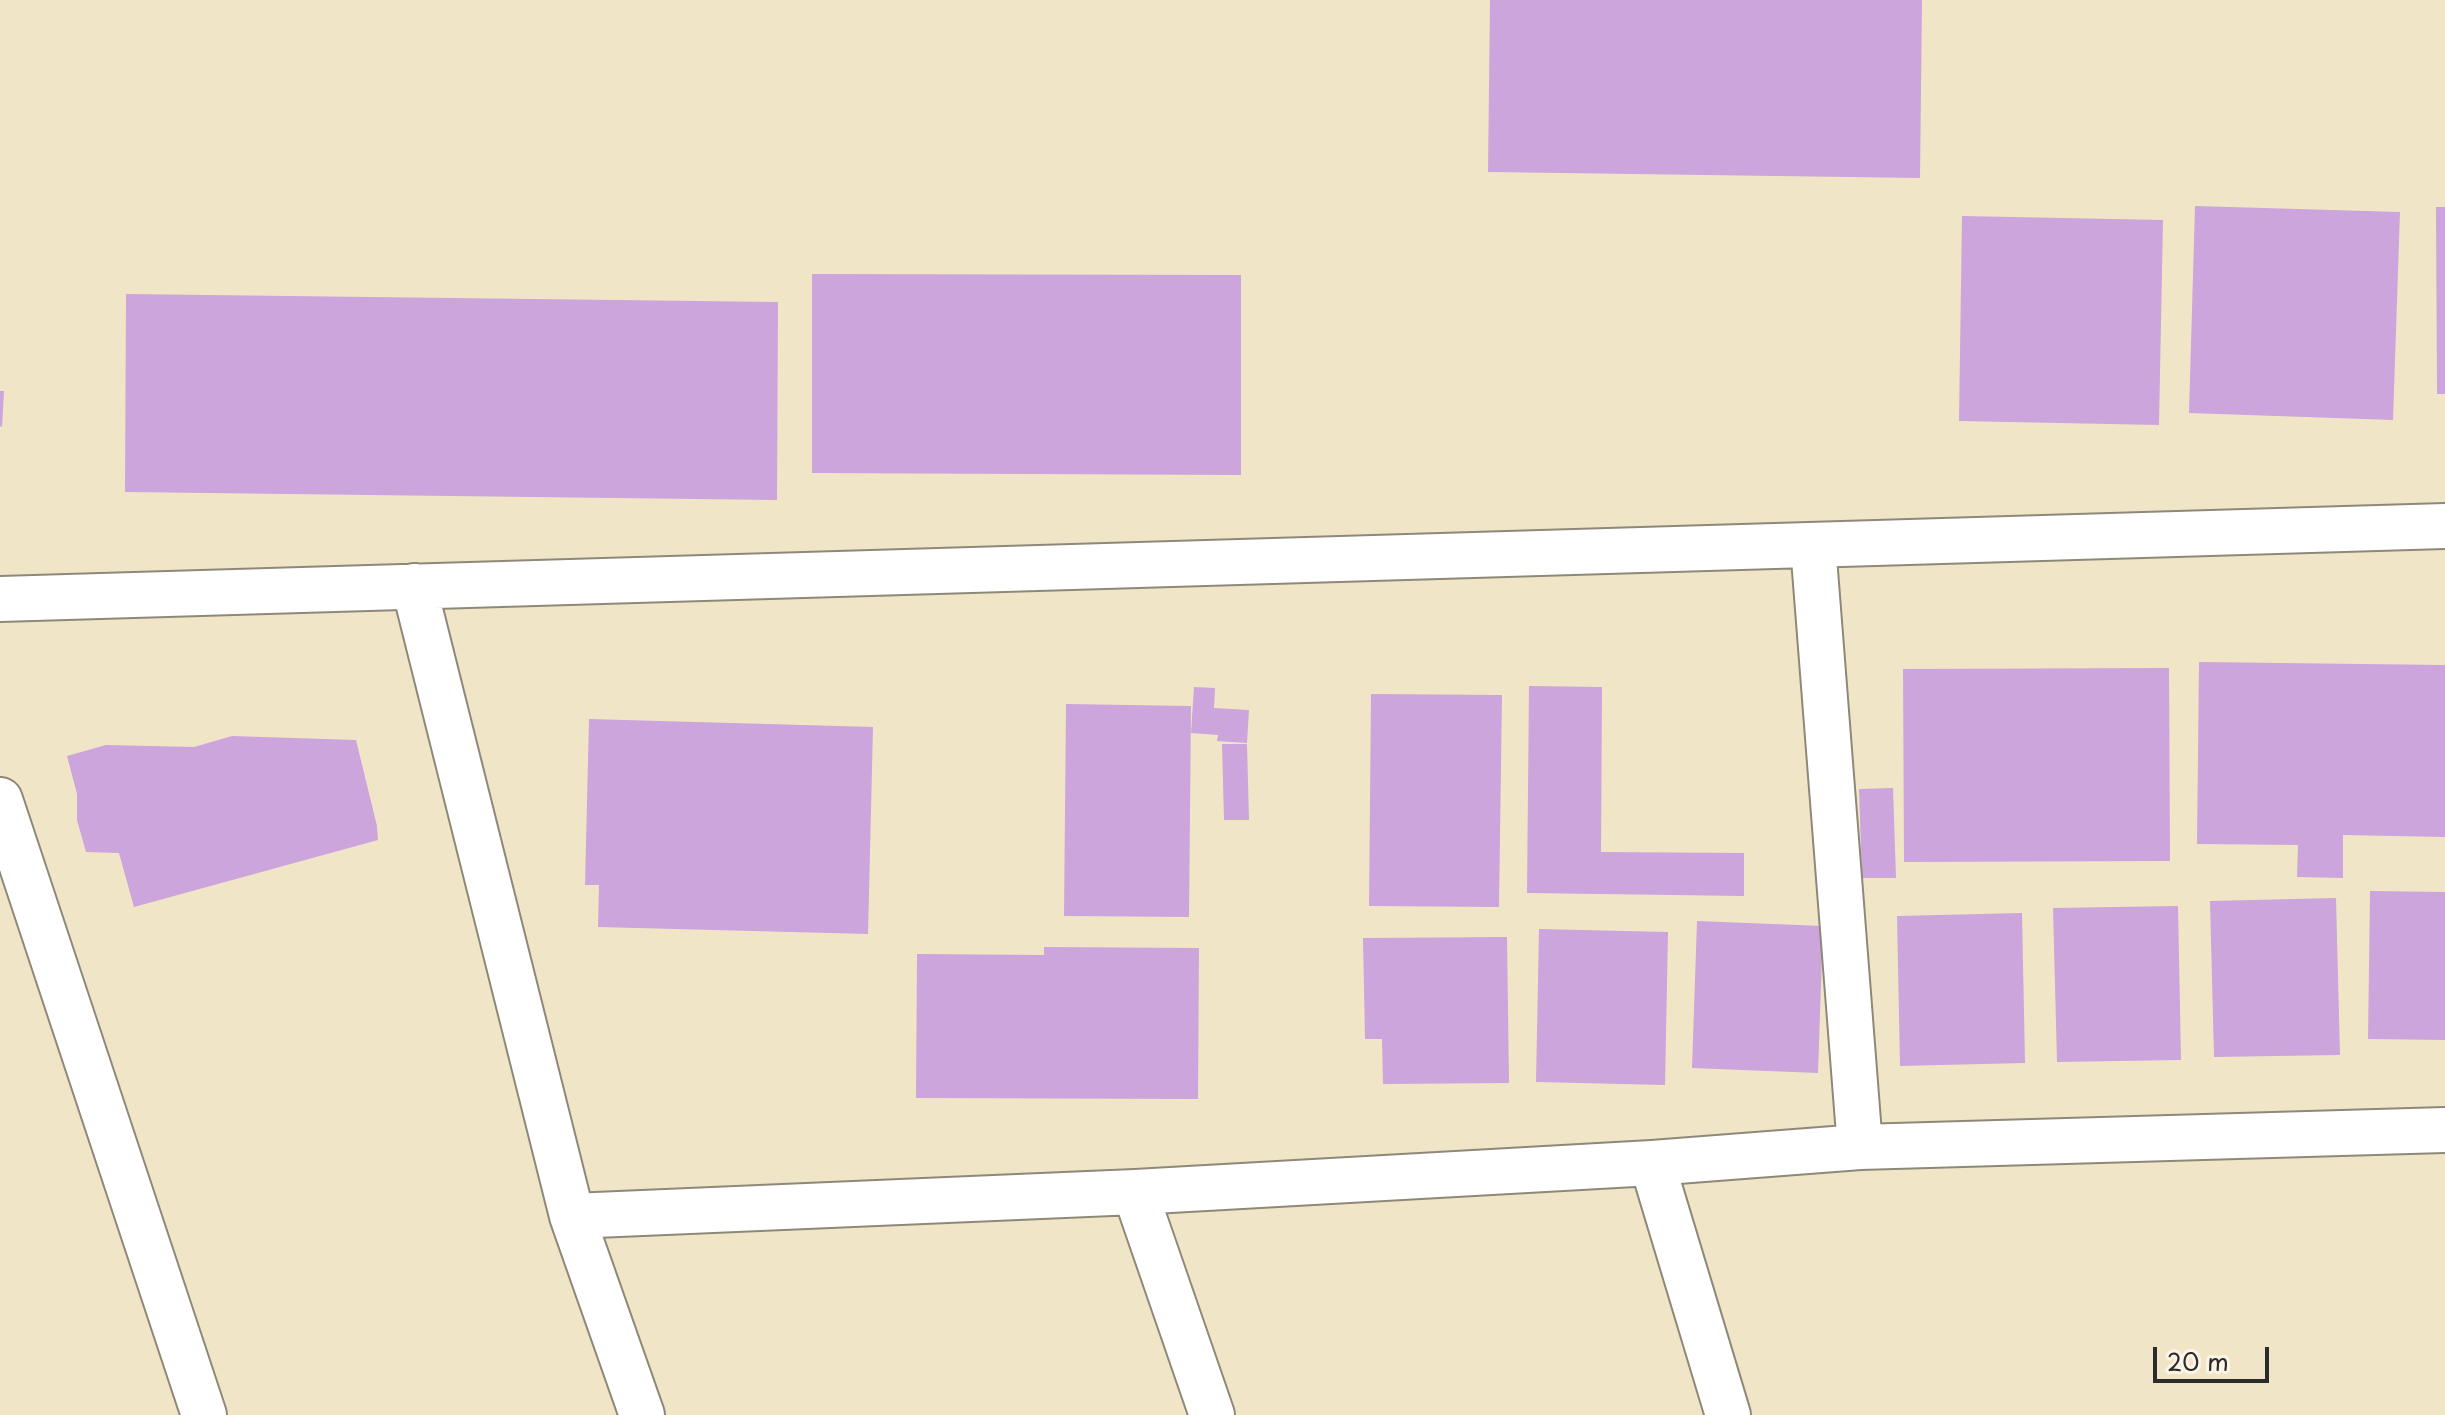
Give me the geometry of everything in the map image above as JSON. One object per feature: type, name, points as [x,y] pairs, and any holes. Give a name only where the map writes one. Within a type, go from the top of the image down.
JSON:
[{"type":"street","points":[[0,599],[2445,526]]},
{"type":"street","points":[[1813,545],[1860,1147]]},
{"type":"street","points":[[414,586],[572,1216],[642,1415]]},
{"type":"street","points":[[0,800],[204,1415]]},
{"type":"street","points":[[572,1216],[1135,1192],[1652,1163],[1860,1147],[2445,1130]]},
{"type":"street","points":[[1652,1163],[1728,1415]]},
{"type":"street","points":[[1135,1192],[1212,1415]]},
{"type":"building","points":[[1490,0],[1922,0],[1920,178],[1488,172]]},
{"type":"building","points":[[2195,206],[2400,212],[2393,420],[2189,413]]},
{"type":"building","points":[[2436,207],[2445,207],[2445,394],[2437,394]]},
{"type":"building","points":[[1962,216],[2163,220],[2159,425],[1959,421]]},
{"type":"building","points":[[812,274],[1241,275],[1241,475],[812,473]]},
{"type":"building","points":[[126,294],[778,302],[777,500],[125,492]]},
{"type":"building","points":[[0,391],[4,391],[2,427],[0,426]]},
{"type":"building","points":[[2199,662],[2445,665],[2445,837],[2343,835],[2343,878],[2297,877],[2298,845],[2197,844]]},
{"type":"building","points":[[2169,668],[2170,861],[1904,862],[1903,669]]},
{"type":"building","points":[[1529,686],[1602,687],[1601,852],[1744,853],[1744,896],[1527,893]]},
{"type":"building","points":[[1194,687],[1215,688],[1214,708],[1249,710],[1247,743],[1217,741],[1218,735],[1191,733]]},
{"type":"building","points":[[1371,694],[1502,695],[1499,907],[1369,906]]},
{"type":"building","points":[[1066,704],[1191,706],[1189,917],[1064,916]]},
{"type":"building","points":[[589,719],[873,727],[868,934],[598,927],[599,885],[585,885]]},
{"type":"building","points":[[232,736],[356,740],[378,840],[134,907],[119,853],[86,852],[77,820],[77,794],[67,756],[106,745],[194,747]]},
{"type":"building","points":[[1222,744],[1247,744],[1249,820],[1224,820]]},
{"type":"building","points":[[1893,788],[1896,878],[1862,878],[1859,789]]},
{"type":"building","points":[[2370,891],[2445,892],[2445,1040],[2368,1039]]},
{"type":"building","points":[[2336,898],[2340,1055],[2214,1057],[2210,901]]},
{"type":"building","points":[[2178,906],[2181,1060],[2057,1062],[2053,908]]},
{"type":"building","points":[[2022,913],[2025,1063],[1900,1066],[1897,916]]},
{"type":"building","points":[[1697,921],[1823,926],[1818,1073],[1692,1068]]},
{"type":"building","points":[[1539,929],[1668,932],[1665,1085],[1536,1082]]},
{"type":"building","points":[[1507,937],[1509,1083],[1383,1084],[1382,1039],[1365,1039],[1363,938]]},
{"type":"building","points":[[1044,947],[1199,948],[1198,1099],[916,1098],[917,954],[1044,955]]}]
